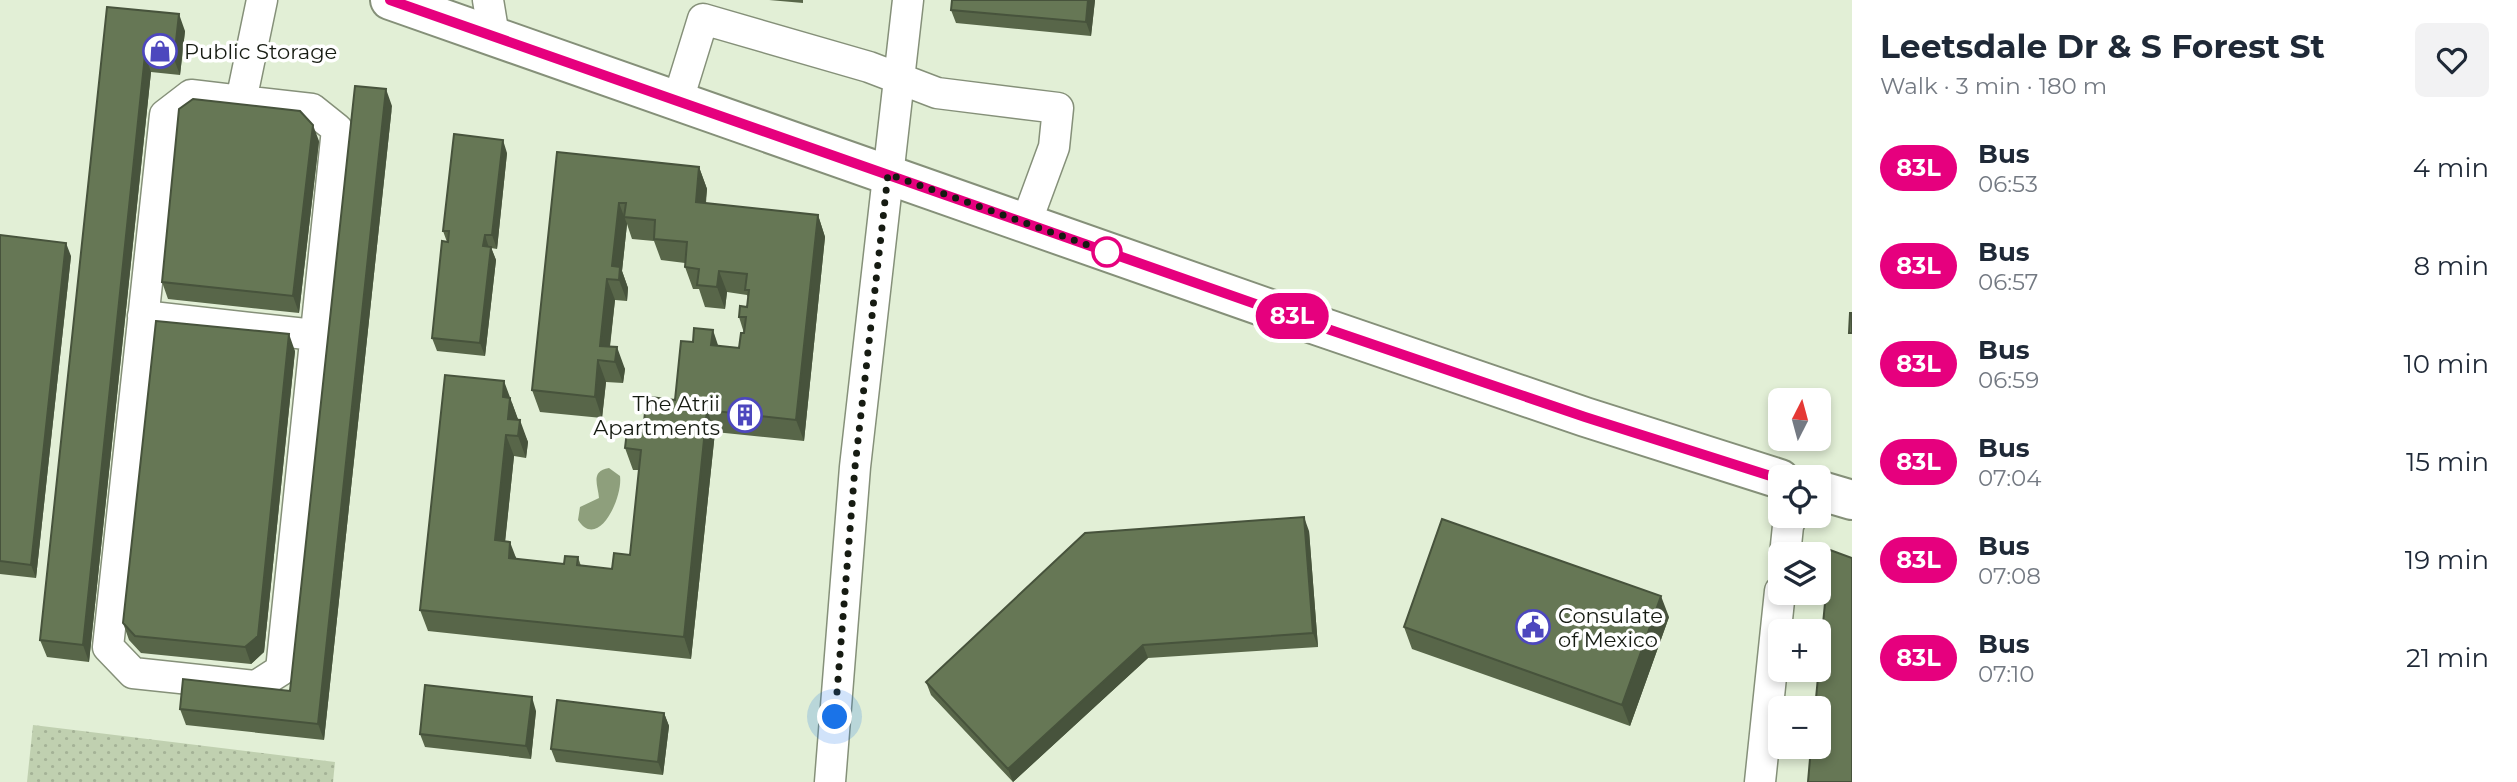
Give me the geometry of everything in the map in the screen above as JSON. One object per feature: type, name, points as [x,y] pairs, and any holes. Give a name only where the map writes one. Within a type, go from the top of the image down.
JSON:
[{"type":"main road","points":[[390,0],[491,18],[678,100],[1585,417],[1768,475]]},
{"type":"main road","points":[[1831,494],[1852,500]]},
{"type":"street","points":[[241,101],[262,0]]},
{"type":"street","points":[[830,782],[855,467],[908,0]]},
{"type":"street","points":[[678,100],[703,19],[869,67],[937,93],[1058,108],[1054,147],[1026,223]]},
{"type":"street","points":[[191,95],[241,101],[312,109],[337,129],[281,670],[256,686],[133,673],[108,647],[165,115],[191,95]]},
{"type":"street","points":[[143,316],[315,334]]},
{"type":"street","points":[[1759,782],[1778,605]]},
{"type":"shaded area","points":[[609,468],[620,476],[618,497],[601,526],[586,528],[578,520],[580,507],[599,498],[597,475]]},
{"type":"shaded area","points":[[33,725],[335,762],[333,782],[27,782]]},
{"type":"building","points":[[952,0],[1088,0],[1086,22],[951,10]]},
{"type":"building","points":[[107,7],[179,14],[174,59],[145,55],[83,645],[40,640]]},
{"type":"building","points":[[355,86],[386,89],[318,724],[180,709],[183,679],[290,691]]},
{"type":"building","points":[[193,99],[300,111],[313,125],[293,296],[162,282],[179,109]]},
{"type":"building","points":[[454,134],[503,140],[492,235],[485,235],[483,246],[491,247],[480,343],[432,338],[442,241],[448,242],[449,231],[443,231]]},
{"type":"building","name":"The Atrii Apartments","points":[[557,152],[699,167],[696,202],[818,215],[796,420],[707,410],[684,637],[420,610],[445,375],[504,381],[503,397],[510,398],[508,419],[520,420],[518,436],[506,435],[495,540],[510,542],[509,558],[564,564],[565,556],[578,557],[577,565],[612,569],[614,553],[630,555],[641,450],[625,448],[627,431],[643,433],[645,412],[649,413],[651,397],[675,400],[681,341],[693,342],[694,328],[713,330],[711,345],[739,348],[741,333],[744,333],[746,317],[739,317],[740,306],[747,307],[747,274],[719,271],[717,287],[697,285],[699,269],[685,267],[687,242],[654,239],[655,220],[624,217],[626,203],[619,203],[612,266],[620,267],[619,280],[607,279],[600,346],[617,347],[615,362],[598,360],[595,397],[532,390]]},
{"type":"building","points":[[0,235],[66,243],[31,565],[0,561]]},
{"type":"building","points":[[1852,313],[1852,333],[1849,333]]},
{"type":"building","points":[[156,321],[289,334],[258,636],[245,647],[135,636],[123,623]]},
{"type":"building","points":[[1304,517],[1313,633],[1143,645],[1008,769],[926,682],[1085,533]]},
{"type":"building","points":[[1442,519],[1661,596],[1622,705],[1404,627]]},
{"type":"building","points":[[1831,550],[1852,558],[1852,782],[1808,782],[1810,759],[1831,759],[1831,696],[1816,696],[1818,682],[1831,682],[1831,619],[1823,619],[1825,605],[1831,605]]},
{"type":"building","points":[[425,685],[532,697],[526,746],[420,734]]},
{"type":"building","points":[[557,700],[664,713],[658,762],[551,749]]},
{"type":"bus line","name":"83L","points":[[390,0],[1307,322],[1585,417],[1768,475]]},
{"type":"place","name":"Public Storage","points":[[160,51]]},
{"type":"place","name":"The Atrii Apartments","points":[[745,415]]},
{"type":"place","name":"Consulate of Mexico","points":[[1533,627]]},
{"type":"route","points":[[835,717],[855,467],[888,174],[1107,252]]}]
